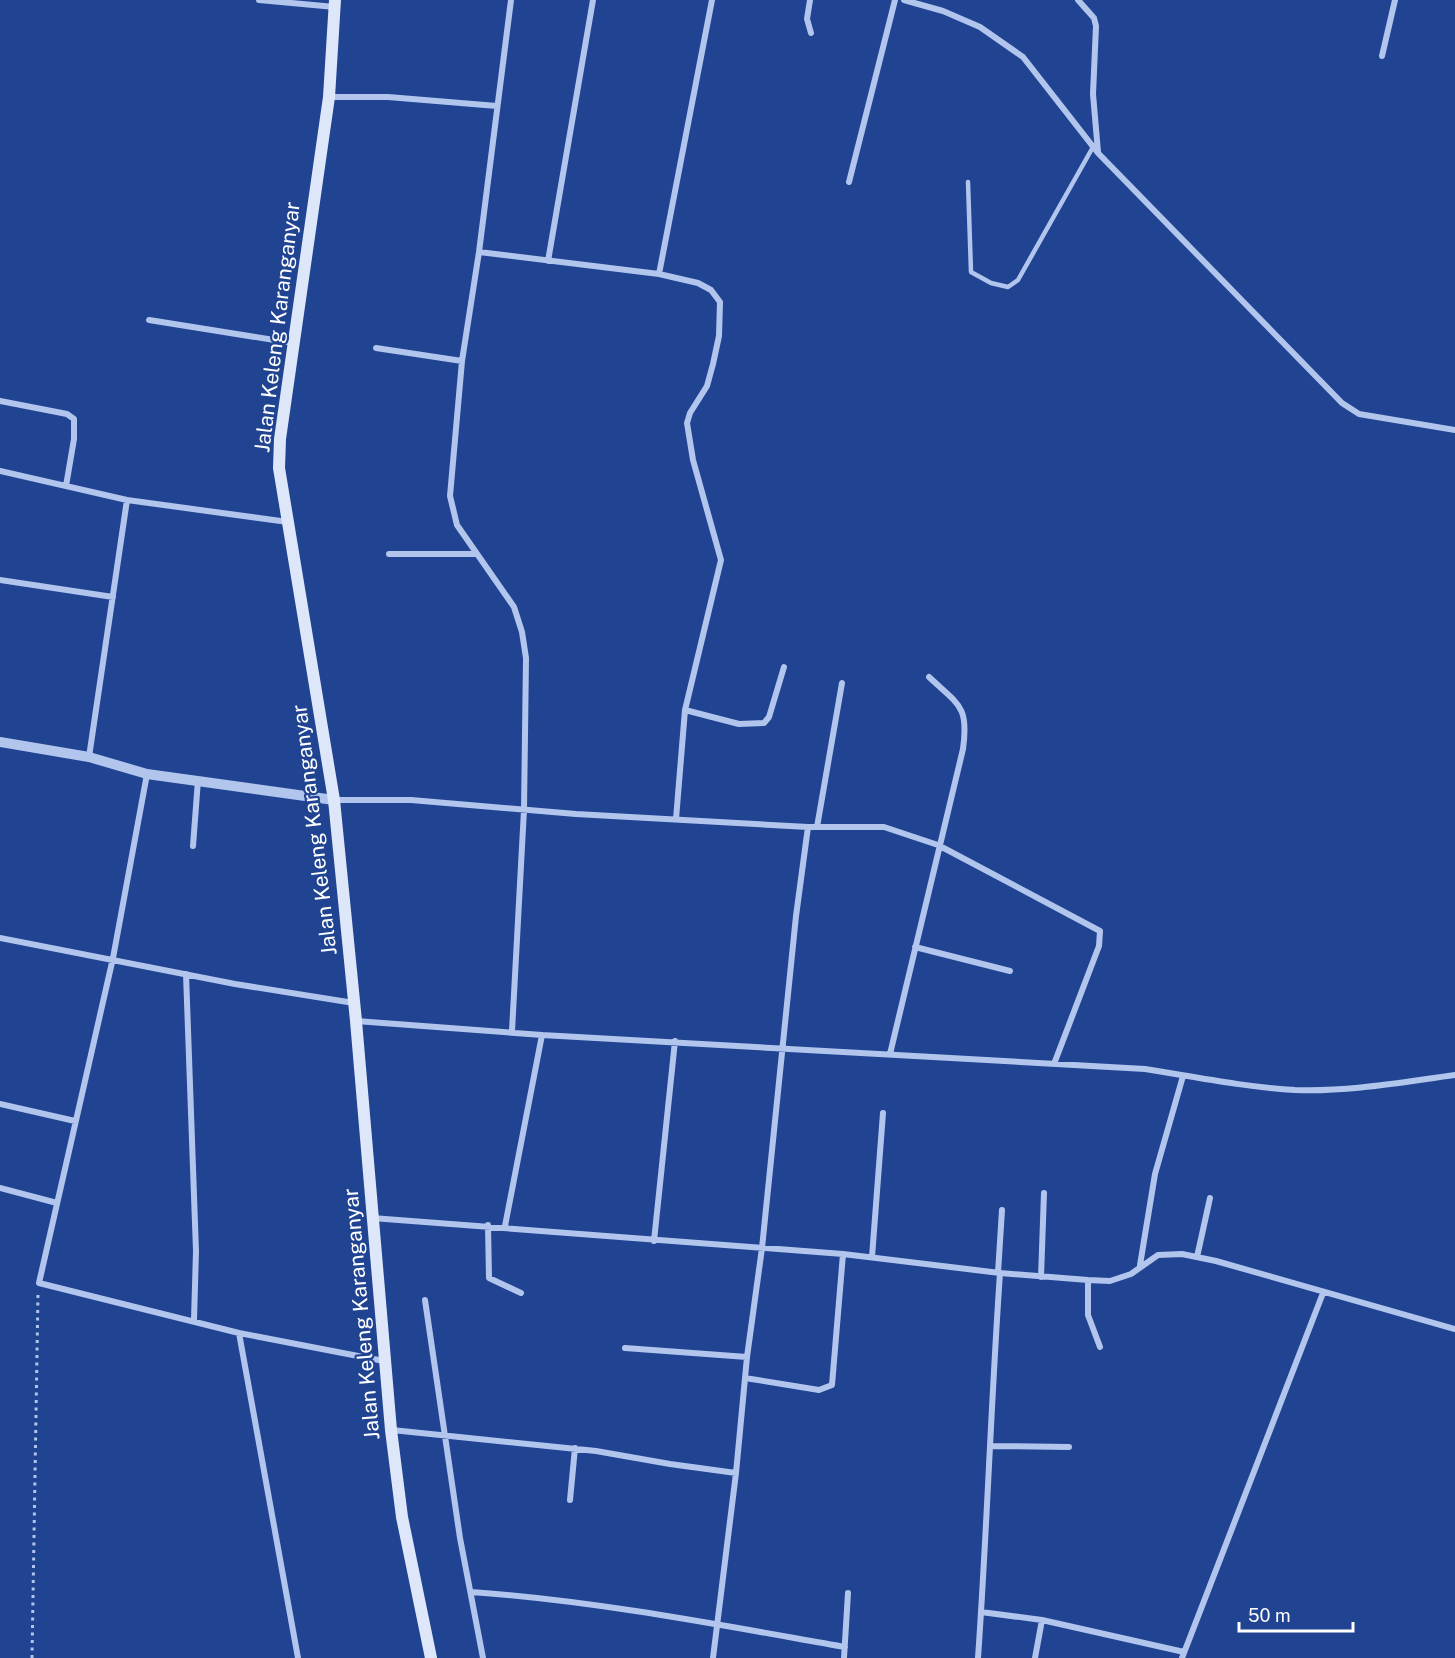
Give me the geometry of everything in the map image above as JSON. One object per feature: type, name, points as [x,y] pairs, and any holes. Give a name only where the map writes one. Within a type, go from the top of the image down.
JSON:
[{"type":"main road","name":"Jalan Keleng Karanganyar","points":[[335,4],[329,97],[279,454],[334,800],[356,1021],[391,1430],[402,1517],[431,1658]]},
{"type":"street","points":[[259,0],[335,4]]},
{"type":"street","points":[[511,0],[479,252],[462,361],[450,496],[457,525],[514,607],[522,632],[526,658],[524,810],[512,1031]]},
{"type":"street","points":[[548,261],[593,0]]},
{"type":"street","points":[[659,274],[712,0]]},
{"type":"street","points":[[810,0],[807,19],[811,33]]},
{"type":"street","points":[[849,182],[895,0]]},
{"type":"street","points":[[904,0],[943,10],[980,27],[1023,57],[1096,150],[1342,403],[1359,414],[1455,430]]},
{"type":"street","points":[[1078,0],[1094,18],[1096,26],[1093,94],[1096,150]]},
{"type":"street","points":[[1382,56],[1395,0]]},
{"type":"street","points":[[329,97],[388,97],[497,106]]},
{"type":"street","points":[[479,252],[659,274],[698,283],[711,290],[720,302],[719,336],[710,375],[687,423],[693,460],[706,498],[721,560],[685,710],[676,819]]},
{"type":"street","points":[[149,320],[293,343]]},
{"type":"street","points":[[376,348],[462,361]]},
{"type":"street","points":[[0,401],[67,414],[75,419],[66,486]]},
{"type":"street","points":[[0,471],[127,500],[288,522]]},
{"type":"street","points":[[89,757],[127,500]]},
{"type":"street","points":[[389,554],[477,554]]},
{"type":"street","points":[[0,580],[113,597]]},
{"type":"street","points":[[685,710],[739,724],[764,723],[769,717],[784,667]]},
{"type":"street","points":[[890,1054],[938,845],[963,749],[966,725],[961,706],[929,677]]},
{"type":"street","points":[[817,827],[842,683]]},
{"type":"street","points":[[0,742],[89,757],[147,774],[334,800],[392,799],[524,810],[808,827],[884,827],[938,845],[1100,932],[1099,946],[1054,1064]]},
{"type":"street","points":[[147,774],[112,958],[39,1283],[240,1333],[384,1361]]},
{"type":"street","points":[[193,846],[198,780]]},
{"type":"street","points":[[713,1658],[736,1473],[747,1357],[762,1248],[796,916],[808,827]]},
{"type":"street","points":[[0,938],[186,974],[354,1003]]},
{"type":"street","points":[[915,947],[1010,971]]},
{"type":"street","points":[[186,974],[196,1251],[194,1320]]},
{"type":"street","points":[[356,1021],[427,1024],[542,1035],[1145,1069],[1297,1090],[1364,1087],[1455,1075]]},
{"type":"street","points":[[505,1226],[542,1035]]},
{"type":"street","points":[[654,1241],[675,1041]]},
{"type":"street","points":[[1140,1266],[1155,1174],[1183,1076]]},
{"type":"street","points":[[0,1104],[75,1121]]},
{"type":"street","points":[[872,1257],[883,1113]]},
{"type":"street","points":[[0,1188],[57,1203]]},
{"type":"street","points":[[1041,1277],[1044,1193]]},
{"type":"street","points":[[1197,1257],[1210,1198]]},
{"type":"street","points":[[978,1658],[992,1446],[992,1389],[1002,1210]]},
{"type":"street","points":[[372,1218],[505,1226],[654,1241],[843,1254],[999,1273],[1088,1280],[1110,1281],[1131,1274],[1158,1255],[1197,1257],[1455,1329]]},
{"type":"street","points":[[488,1225],[489,1278],[521,1293]]},
{"type":"street","points":[[746,1378],[819,1390],[832,1384],[843,1254]]},
{"type":"street","points":[[1088,1280],[1088,1315],[1101,1347]]},
{"type":"street","points":[[981,1612],[1042,1620],[1183,1655],[1323,1293]]},
{"type":"street","points":[[425,1300],[447,1435],[460,1538],[483,1658]]},
{"type":"street","points":[[240,1333],[298,1658]]},
{"type":"street","points":[[626,1348],[747,1357]]},
{"type":"street","points":[[391,1430],[574,1448],[736,1473]]},
{"type":"street","points":[[992,1446],[1069,1446]]},
{"type":"street","points":[[570,1500],[574,1448]]},
{"type":"street","points":[[471,1592],[542,1598],[641,1611],[845,1647]]},
{"type":"street","points":[[844,1658],[848,1593]]},
{"type":"street","points":[[1035,1658],[1042,1620]]},
{"type":"lane","points":[[968,182],[971,272],[991,283],[1008,286],[1018,280],[1096,150]]},
{"type":"path","points":[[32,1658],[39,1283]]}]
